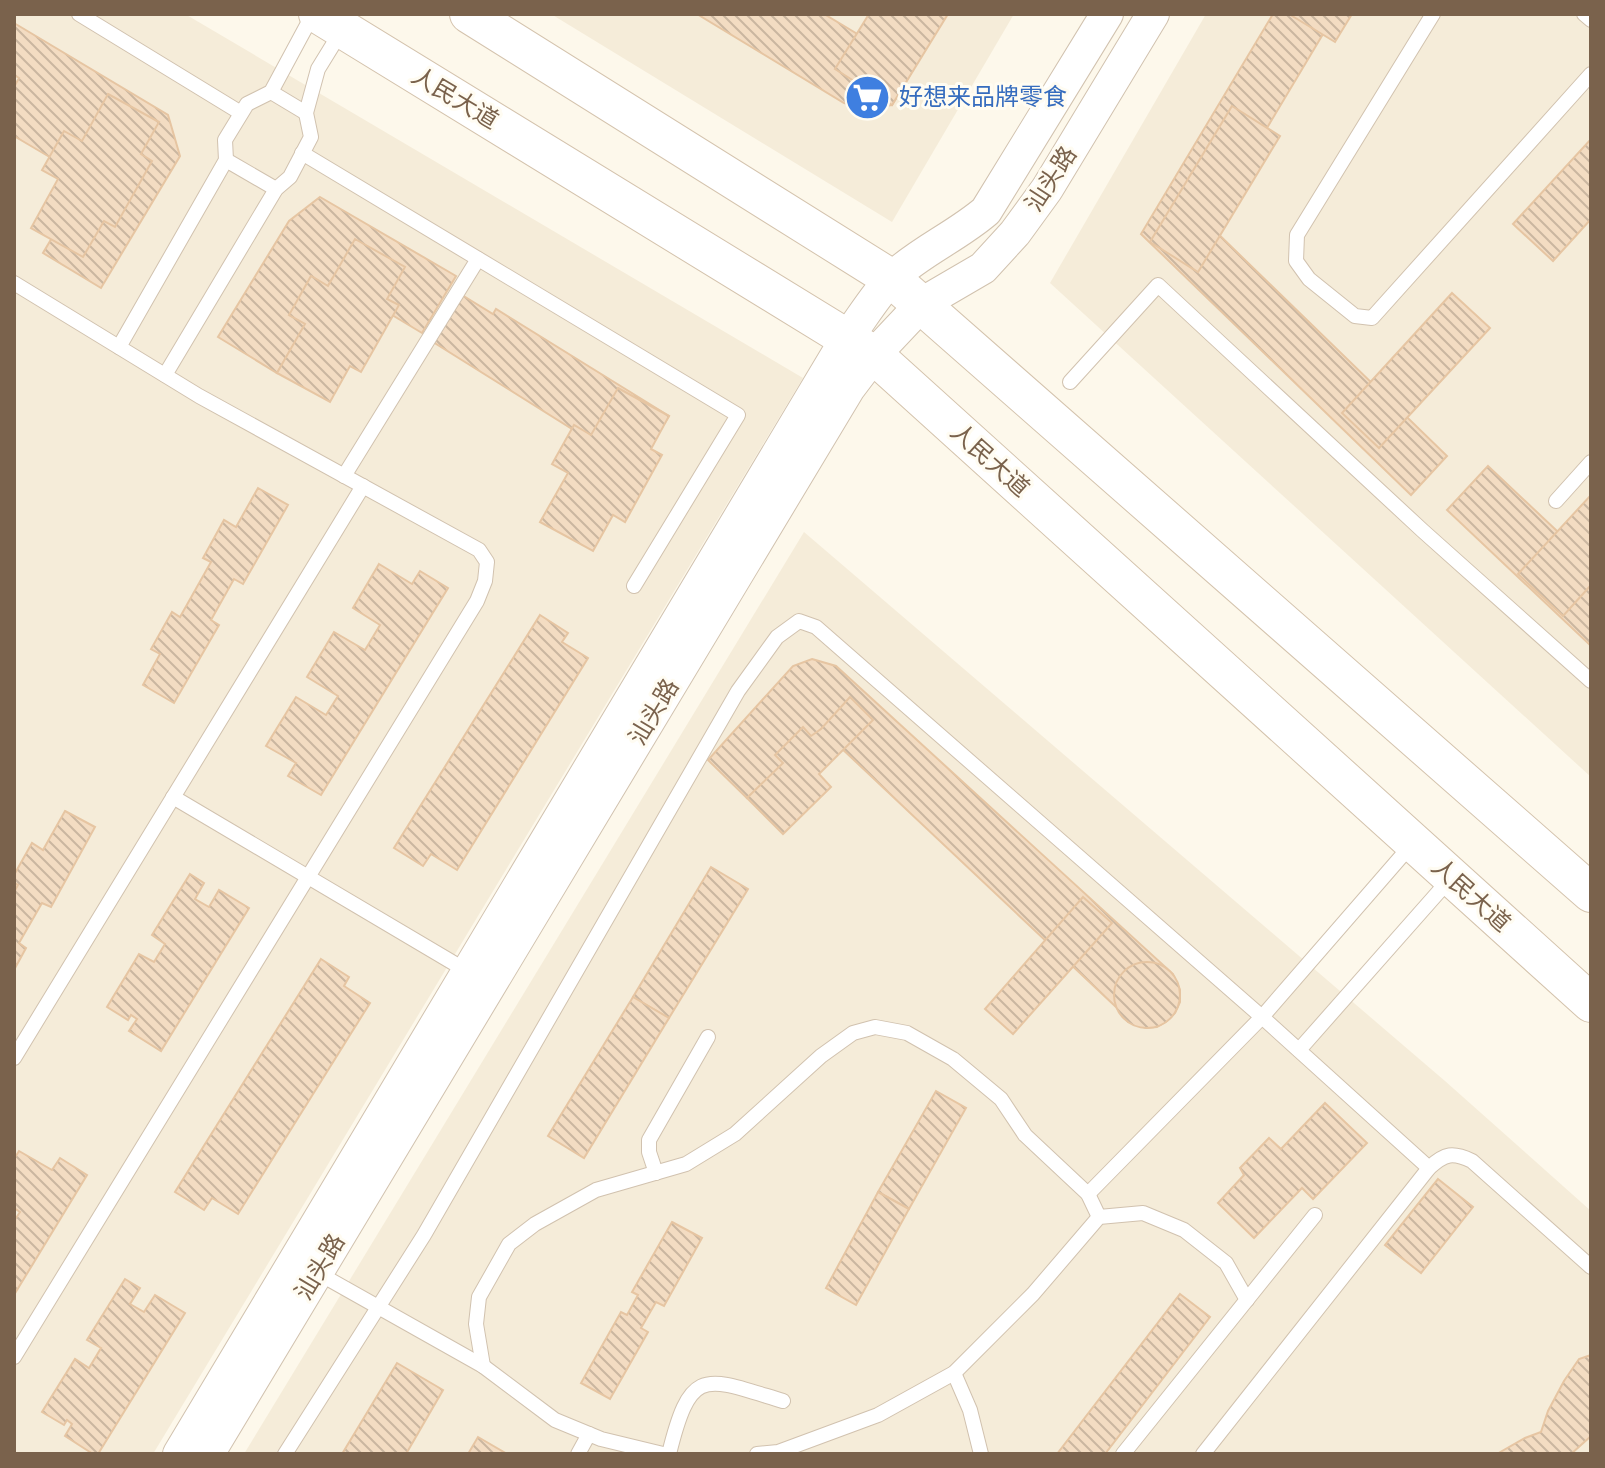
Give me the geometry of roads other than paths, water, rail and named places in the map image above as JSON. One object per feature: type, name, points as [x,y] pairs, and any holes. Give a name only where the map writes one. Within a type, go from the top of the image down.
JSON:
[{"type":"main road","points":[[469,14],[892,279],[923,303],[1591,893]]},
{"type":"main road","name":"人民大道","points":[[325,19],[860,346],[1591,1003]]},
{"type":"street","name":"汕头路","points":[[208,1454],[306,1266],[467,971],[860,346],[892,279],[921,255],[964,230],[986,211],[1107,14]]},
{"type":"street","name":"汕头路","points":[[179,1454],[306,1266],[849,388],[860,346],[923,303],[983,268],[1015,233],[1047,189],[1153,14]]},
{"type":"lane","points":[[79,14],[241,113]]},
{"type":"lane","points":[[1433,14],[1297,235],[1296,261],[1309,279],[1355,316],[1372,318],[1591,74]]},
{"type":"lane","points":[[1584,14],[1591,20]]},
{"type":"lane","points":[[119,347],[226,160],[225,140],[241,113],[247,104],[271,92],[325,19]]},
{"type":"lane","points":[[165,375],[276,189],[290,177],[311,137],[306,113],[318,69],[325,19]]},
{"type":"lane","points":[[271,92],[306,113]]},
{"type":"lane","points":[[302,153],[738,415],[634,586]]},
{"type":"lane","points":[[226,160],[276,189]]},
{"type":"lane","points":[[344,476],[478,259]]},
{"type":"lane","points":[[14,283],[165,375],[479,550],[487,562],[485,581],[477,601],[14,1357]]},
{"type":"lane","points":[[1070,382],[1158,285],[1423,531],[1591,681]]},
{"type":"lane","points":[[1556,501],[1591,462]]},
{"type":"lane","points":[[14,1058],[363,486]]},
{"type":"lane","points":[[285,1454],[432,1222],[738,691],[777,637],[799,621],[816,627],[1262,1017],[1429,1168]]},
{"type":"lane","points":[[173,797],[467,971]]},
{"type":"lane","points":[[1088,1194],[1262,1017],[1413,843]]},
{"type":"lane","points":[[1299,1050],[1452,877]]},
{"type":"lane","points":[[483,1366],[476,1324],[479,1297],[509,1244],[535,1224],[596,1190],[686,1164],[735,1134],[821,1056],[853,1033],[875,1027],[907,1033],[953,1059],[1001,1099],[1025,1135],[1088,1194],[1099,1217]]},
{"type":"lane","points":[[656,1173],[649,1152],[649,1140],[708,1037]]},
{"type":"lane","points":[[1203,1454],[1429,1168],[1443,1155],[1455,1153],[1472,1161],[1591,1267]]},
{"type":"lane","points":[[757,1454],[778,1452],[878,1415],[954,1373],[1033,1294],[1099,1217],[1143,1213],[1184,1230],[1226,1263],[1247,1300]]},
{"type":"lane","points":[[1123,1454],[1315,1215]]},
{"type":"lane","points":[[306,1266],[483,1366],[555,1420],[589,1434],[666,1454],[679,1413],[692,1391],[714,1382],[783,1401]]},
{"type":"lane","points":[[954,1373],[970,1410],[981,1454]]},
{"type":"lane","points":[[578,1454],[589,1434]]},
{"type":"place","name":"好想来品牌零食","points":[[868,97]]}]
